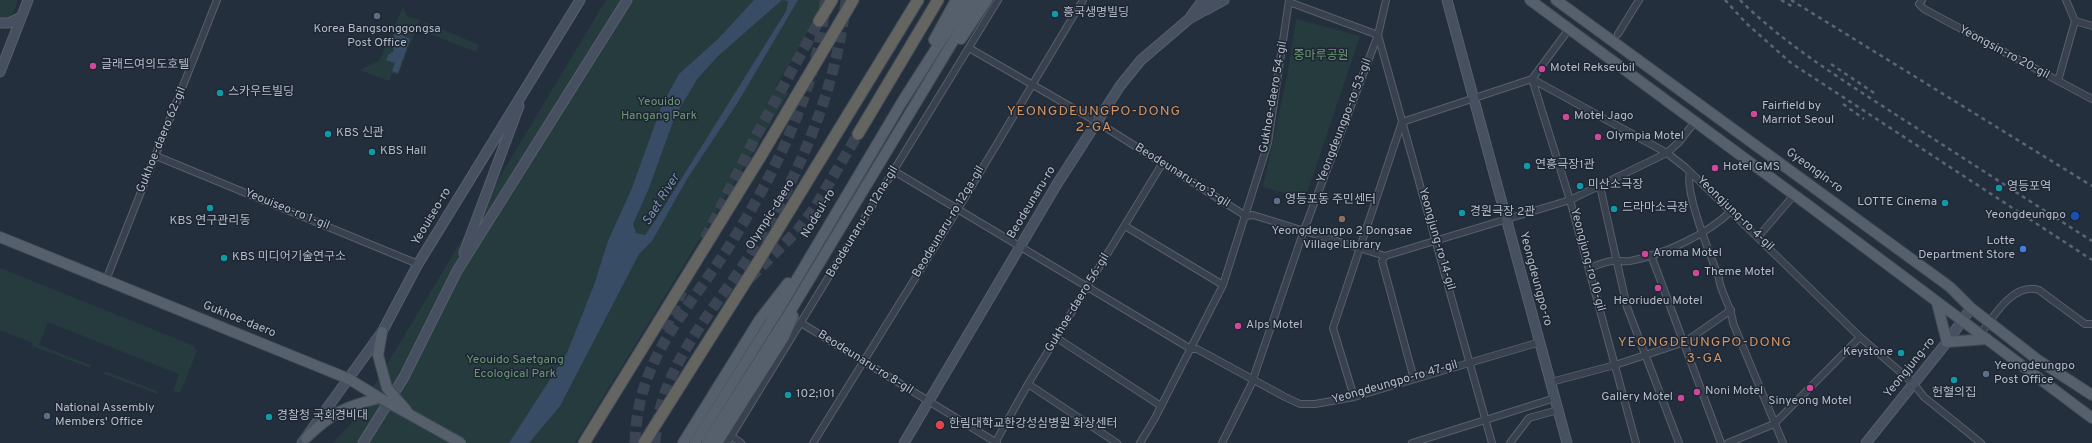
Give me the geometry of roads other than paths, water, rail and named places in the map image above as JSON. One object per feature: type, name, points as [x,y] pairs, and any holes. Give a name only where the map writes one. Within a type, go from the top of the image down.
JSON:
[{"type":"highway","points":[[819,21],[832,0]]},
{"type":"highway","points":[[584,443],[762,154],[853,0]]},
{"type":"highway","name":"Olympic-daero","points":[[644,443],[755,267],[918,0]]},
{"type":"highway","points":[[858,134],[938,0]]},
{"type":"main road","points":[[0,72],[28,0]]},
{"type":"main road","name":"Yeouiseo-ro","points":[[304,440],[382,332],[418,264],[527,84],[580,0]]},
{"type":"main road","points":[[363,443],[404,377],[457,271],[627,0]]},
{"type":"main road","points":[[902,102],[956,0]]},
{"type":"main road","name":"Nodeul-ro","points":[[695,443],[782,304],[812,251],[902,102],[967,0]]},
{"type":"main road","points":[[707,443],[804,288],[978,0]]},
{"type":"main road","points":[[906,118],[973,23],[987,0]]},
{"type":"main road","points":[[1189,19],[1203,0]]},
{"type":"main road","name":"Beodeunaru-ro","points":[[904,443],[1020,246],[1120,86],[1141,60],[1189,19],[1205,10],[1212,0]]},
{"type":"main road","points":[[1205,10],[1224,0]]},
{"type":"main road","name":"Yeongdeungpo-ro","points":[[1447,0],[1567,443]]},
{"type":"main road","points":[[1530,0],[2092,418]]},
{"type":"main road","name":"Gyeongin-ro","points":[[1556,0],[1943,282],[1971,308],[2038,360],[2076,383],[2092,395]]},
{"type":"main road","points":[[0,23],[9,24],[22,17]]},
{"type":"main road","points":[[457,271],[527,84]]},
{"type":"main road","name":"Gukhoe-daero","points":[[0,237],[349,379],[412,417],[461,443]]},
{"type":"main road","points":[[684,443],[760,319],[812,251]]},
{"type":"main road","points":[[717,443],[784,337],[804,288]]},
{"type":"main road","points":[[1937,304],[1947,342],[1984,337]]},
{"type":"main road","name":"Yeongjung-ro","points":[[1866,443],[1947,342],[1971,308]]},
{"type":"main road","points":[[382,332],[378,355],[387,388],[412,417]]},
{"type":"main road","points":[[304,440],[334,413],[358,403],[380,398]]},
{"type":"street","name":"Gukhoe-daero 62-gil","points":[[106,280],[217,0]]},
{"type":"street","name":"Beodeunaru-ro 12na-gil","points":[[727,443],[998,0]]},
{"type":"street","name":"Beodeunaru-ro 12ga-gil","points":[[813,443],[958,209],[1083,0]]},
{"type":"street","name":"Yeongdeungpo-ro 53-gil","points":[[1222,443],[1253,381],[1304,230],[1378,35],[1386,0]]},
{"type":"street","points":[[1618,34],[1639,0]]},
{"type":"street","points":[[2058,81],[2075,21],[2066,0]]},
{"type":"street","points":[[1289,1],[1378,35]]},
{"type":"street","name":"Gukhoe-daero 54-gil","points":[[1140,443],[1224,285],[1268,144],[1289,1]]},
{"type":"street","name":"Yeongsin-ro 20-gil","points":[[1920,2],[1924,9],[2092,99]]},
{"type":"street","points":[[2075,21],[2092,26]]},
{"type":"street","points":[[1354,397],[1333,328],[1402,122],[1532,79],[1569,29]]},
{"type":"street","name":"Yeongjung-ro 14-gil","points":[[1378,35],[1471,362],[1492,443]]},
{"type":"street","name":"Beodeunaru-ro 3-gil","points":[[969,48],[1032,86],[1097,122],[1246,216]]},
{"type":"street","name":"Yeongjung-ro 4-gil","points":[[1532,79],[1667,153],[1690,172],[1731,211],[1860,337],[1913,383],[1924,397],[1981,443]]},
{"type":"street","name":"Yeongjung-ro 10-gil","points":[[1532,79],[1570,200],[1636,443]]},
{"type":"street","points":[[1246,216],[1253,215],[1385,256],[1570,200],[1667,153],[1680,142],[1694,123]]},
{"type":"street","name":"Yeouiseo-ro 1-gil","points":[[156,156],[418,264]]},
{"type":"street","name":"Gukhoe-daero 56-gil","points":[[996,443],[1028,384],[1162,164]]},
{"type":"street","points":[[894,170],[1191,349],[1197,349],[1253,381]]},
{"type":"street","points":[[1690,172],[1688,178],[1703,233],[1719,278],[1719,283],[1731,310],[1733,323],[1783,443]]},
{"type":"street","points":[[1600,186],[1627,307],[1679,443]]},
{"type":"street","points":[[1758,237],[1794,195]]},
{"type":"street","points":[[1589,268],[1614,260],[1631,261],[1651,255],[1703,233],[1721,221],[1731,211]]},
{"type":"street","points":[[1124,226],[1224,285]]},
{"type":"street","points":[[1651,255],[1685,342],[1721,443]]},
{"type":"street","points":[[1385,256],[1382,261],[1414,379]]},
{"type":"street","points":[[1984,337],[1990,322],[2000,308],[2018,292],[2032,288],[2039,290],[2085,324],[2092,324]]},
{"type":"street","points":[[1551,382],[1615,365],[1685,342],[1731,310]]},
{"type":"street","name":"Beodeunaru-ro 8-gil","points":[[801,323],[996,443]]},
{"type":"street","points":[[1728,443],[1774,424],[1860,337]]},
{"type":"street","points":[[1056,338],[1161,406]]},
{"type":"street","name":"Yeongdeungpo-ro 47-gil","points":[[1253,381],[1300,404],[1315,404],[1354,397],[1540,342]]},
{"type":"street","points":[[1028,384],[1117,443]]},
{"type":"street","points":[[1412,443],[1431,440],[1486,420],[1555,398]]},
{"type":"street","points":[[1510,443],[1529,418],[1558,410]]},
{"type":"street","points":[[731,436],[741,443]]},
{"type":"water","points":[[754,0],[782,0],[798,0],[738,102],[687,179],[652,241],[639,254],[560,406],[529,443],[509,443],[567,353],[594,285],[608,241],[632,188],[662,105],[679,74],[718,39]],"holes":[[[782,0],[788,1],[790,5],[655,221],[645,235],[636,233],[633,224],[649,188],[675,116],[698,78],[718,56]]]},
{"type":"water","points":[[398,33],[410,39],[398,73],[392,71],[395,63],[386,60],[388,55],[394,51],[391,42],[394,35]]},
{"type":"waterway","name":"Saet River","points":[[788,9],[790,0]]},
{"type":"tunnel","points":[[635,443],[638,412],[645,384],[656,359],[669,335],[733,240],[780,156],[805,94],[815,63],[825,0]]},
{"type":"tunnel","points":[[655,443],[659,413],[668,385],[680,359],[695,334],[762,236],[792,180],[805,151],[827,92],[842,31],[846,0]]},
{"type":"tunnel","points":[[705,239],[758,132],[819,21]]},
{"type":"tunnel","points":[[750,278],[797,231],[814,209],[858,134]]},
{"type":"tunnel","points":[[665,330],[682,291]]},
{"type":"railway","points":[[1725,0],[1746,23],[1791,63],[2092,260]]},
{"type":"railway","points":[[1740,0],[1777,33],[1819,64],[2092,241]]},
{"type":"railway","points":[[1781,0],[1795,8]]},
{"type":"railway","points":[[1791,0],[2092,186]]},
{"type":"railway","points":[[1831,64],[1877,95]]},
{"type":"railway","points":[[1843,104],[1864,119]]},
{"type":"place","name":"흥국생명빌딩","points":[[1055,14]]},
{"type":"place","name":"Korea Bangsonggongsa Post Office","points":[[377,16]]},
{"type":"place","name":"글래드여의도호텔","points":[[93,66]]},
{"type":"place","name":"Motel Rekseubil","points":[[1542,69]]},
{"type":"place","name":"스카우트빌딩","points":[[220,93]]},
{"type":"place","name":"Fairfield by Marriot Seoul","points":[[1754,114]]},
{"type":"place","name":"Motel Jago","points":[[1566,117]]},
{"type":"place","name":"KBS 신관","points":[[328,134]]},
{"type":"place","name":"Olympia Motel","points":[[1598,137]]},
{"type":"place","name":"KBS Hall","points":[[372,152]]},
{"type":"place","name":"연흥극장1관","points":[[1527,166]]},
{"type":"place","name":"Hotel GMS","points":[[1715,168]]},
{"type":"place","name":"미산소극장","points":[[1580,186]]},
{"type":"place","name":"영등포역","points":[[1999,188]]},
{"type":"place","name":"영등포동 주민센터","points":[[1277,201]]},
{"type":"place","name":"LOTTE Cinema","points":[[1945,203]]},
{"type":"place","name":"KBS 연구관리동","points":[[210,208]]},
{"type":"place","name":"드라마소극장","points":[[1614,209]]},
{"type":"place","name":"경원극장 2관","points":[[1462,213]]},
{"type":"place","name":"Yeongdeungpo","points":[[2075,216]]},
{"type":"place","name":"Yeongdeungpo 2 Dongsae Village Library","points":[[1342,219]]},
{"type":"place","name":"Lotte Department Store","points":[[2023,249]]},
{"type":"place","name":"Aroma Motel","points":[[1645,254]]},
{"type":"place","name":"KBS 미디어기술연구소","points":[[224,258]]},
{"type":"place","name":"Theme Motel","points":[[1696,273]]},
{"type":"place","name":"Heoriudeu Motel","points":[[1658,288]]},
{"type":"place","name":"Alps Motel","points":[[1238,326]]},
{"type":"place","name":"Keystone","points":[[1901,353]]},
{"type":"place","name":"Yeongdeungpo Post Office","points":[[1986,374]]},
{"type":"place","name":"헌혈의집","points":[[1954,380]]},
{"type":"place","name":"Sinyeong Motel","points":[[1810,388]]},
{"type":"place","name":"Noni Motel","points":[[1697,392]]},
{"type":"place","name":"102;101","points":[[788,395]]},
{"type":"place","name":"Gallery Motel","points":[[1681,398]]},
{"type":"place","name":"National Assembly Members' Office","points":[[47,416]]},
{"type":"place","name":"경찰청 국회경비대","points":[[269,417]]},
{"type":"place","name":"한림대학교한강성심병원 화상센터","points":[[940,425]]},
{"type":"district","name":"YEONGDEUNGPO-DONG 2-GA","points":[[1094,120]]},
{"type":"district","name":"YEONGDEUNGPO-DONG 3-GA","points":[[1705,352]]},
{"type":"park label","name":"중마루공원","points":[[1321,57]]},
{"type":"park label","name":"Yeouido Hangang Park","points":[[659,110]]},
{"type":"park label","name":"Yeouido Saetgang Ecological Park","points":[[515,368]]}]
